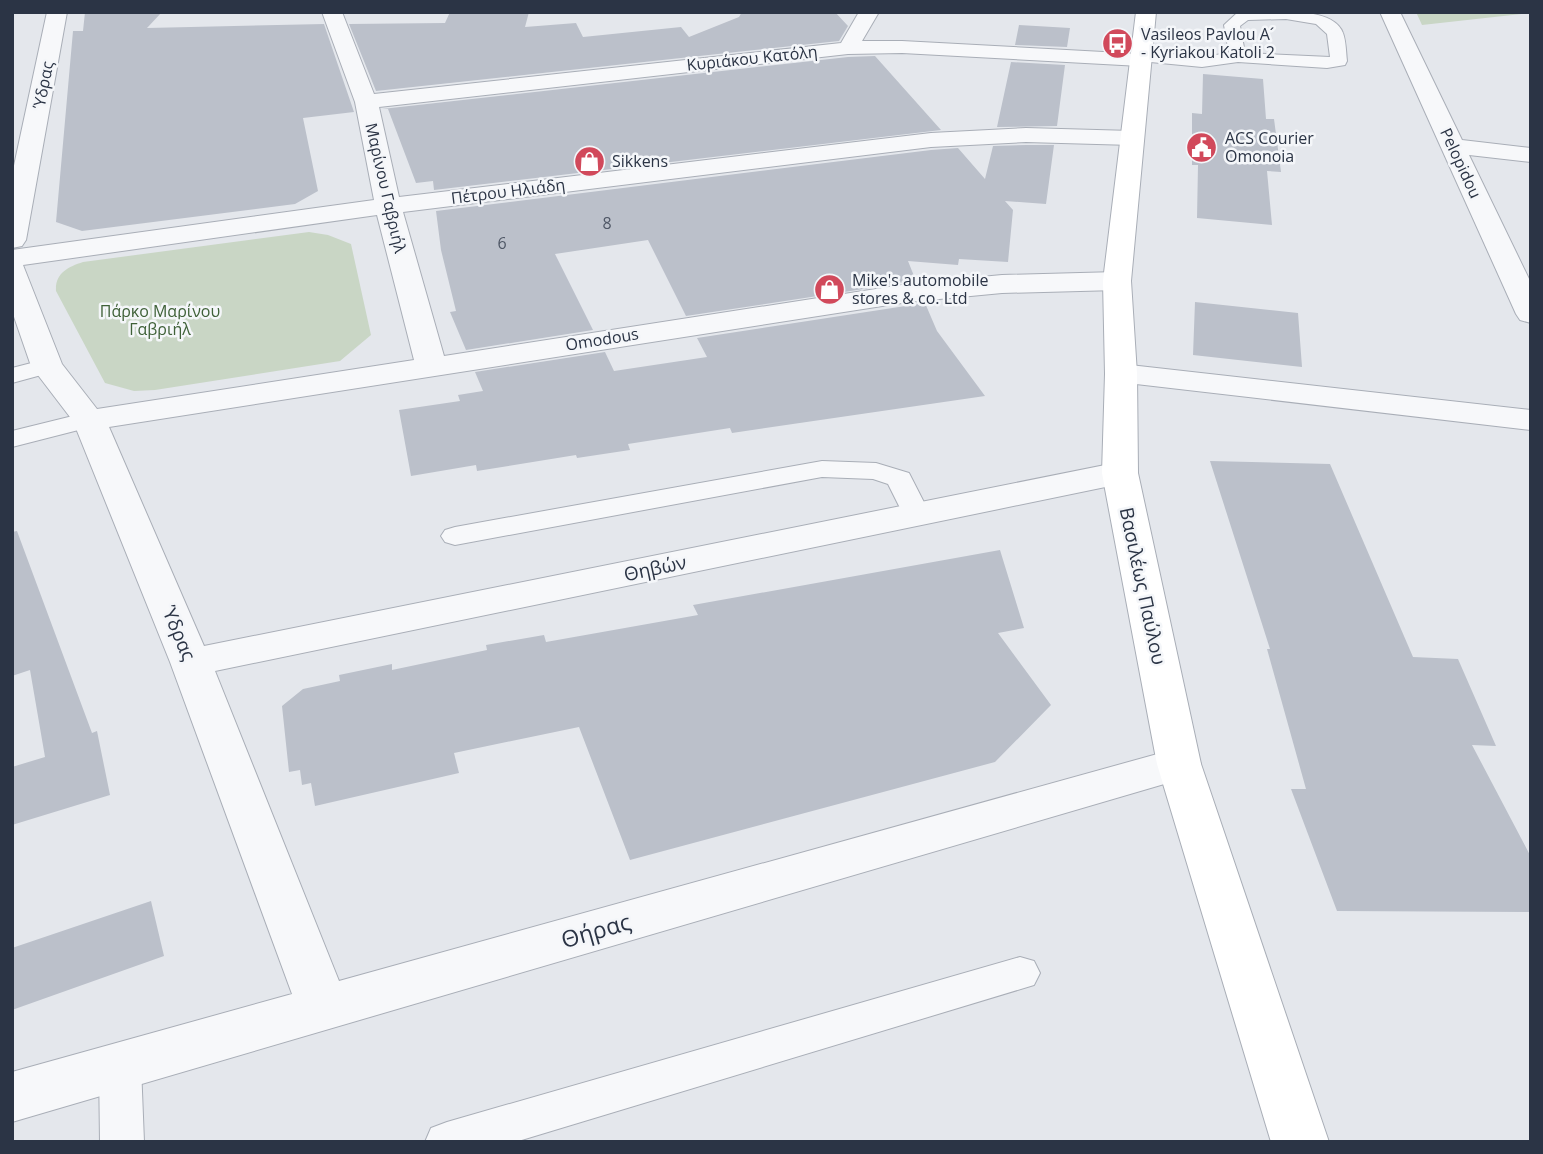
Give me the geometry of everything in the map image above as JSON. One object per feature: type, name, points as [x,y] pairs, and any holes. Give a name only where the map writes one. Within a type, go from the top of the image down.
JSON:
[{"type":"street","name":"Ύδρας","points":[[12,240],[57,12]]},
{"type":"street","name":"Μαρίνου Γαβριήλ","points":[[332,12],[366,102],[387,206],[431,366]]},
{"type":"street","points":[[848,48],[869,12]]},
{"type":"street","name":"Βασιλέως Παύλου","points":[[1146,12],[1117,281],[1121,374],[1119,472],[1179,764],[1300,1142]]},
{"type":"street","name":"Pelopidou","points":[[1390,12],[1531,314]]},
{"type":"street","name":"Κυριάκου Κατόλη","points":[[366,102],[848,48],[902,47],[1140,58]]},
{"type":"street","name":"Πέτρου Ηλιάδη","points":[[12,258],[387,206],[931,139],[1026,135],[1132,138]]},
{"type":"street","points":[[1453,146],[1531,155]]},
{"type":"street","name":"Ύδρας","points":[[12,269],[29,371],[89,420],[191,662],[323,1008]]},
{"type":"street","name":"Omodous","points":[[89,420],[908,293],[1002,284],[1117,281]]},
{"type":"street","points":[[1121,374],[1531,420]]},
{"type":"street","name":"Θηβών","points":[[191,662],[1119,472]]},
{"type":"street","name":"Θήρας","points":[[12,1097],[1179,764]]},
{"type":"lane","points":[[1140,58],[1202,62],[1238,57],[1326,64],[1339,61],[1335,32],[1321,20],[1286,14],[1244,15],[1232,25],[1238,57]]},
{"type":"lane","points":[[12,439],[89,420]]},
{"type":"lane","points":[[455,536],[822,469],[876,471],[899,479],[916,514]]},
{"type":"lane","points":[[447,1142],[1020,973]]},
{"type":"lane","points":[[120,1066],[122,1142]]},
{"type":"green space","points":[[1416,12],[1531,12],[1531,13],[1422,25]]},
{"type":"green space","name":"Πάρκο Μαρίνου Γαβριήλ","points":[[309,232],[328,235],[351,244],[371,335],[340,361],[134,391],[105,383],[56,291],[60,275],[83,262]]},
{"type":"building","points":[[85,12],[162,12],[147,28],[324,24],[354,112],[303,118],[318,191],[295,204],[82,231],[56,222],[73,31],[83,31]]},
{"type":"building","points":[[450,12],[529,12],[525,27],[576,23],[583,37],[681,27],[689,37],[739,17],[742,12],[835,12],[848,26],[839,41],[376,91],[349,24],[445,23]]},
{"type":"building","points":[[1019,25],[1070,28],[1067,47],[1015,45]]},
{"type":"building","points":[[875,56],[941,130],[434,190],[433,181],[416,183],[388,109],[382,109],[848,57]]},
{"type":"building","points":[[1011,62],[1065,65],[1057,126],[997,127]]},
{"type":"building","points":[[1203,74],[1263,79],[1266,119],[1274,119],[1281,172],[1267,171],[1272,225],[1197,218],[1198,165],[1192,165],[1192,113],[1202,114]]},
{"type":"building","points":[[1054,145],[1046,204],[1005,201],[1013,210],[1008,262],[959,259],[958,265],[908,261],[916,281],[686,316],[648,240],[555,254],[593,330],[466,350],[450,312],[456,311],[441,250],[436,211],[958,148],[985,179],[993,146]]},
{"type":"building","points":[[1195,302],[1298,313],[1302,367],[1193,355]]},
{"type":"building","points":[[925,303],[937,331],[985,396],[732,433],[730,428],[628,444],[630,450],[577,458],[576,455],[477,471],[476,465],[411,476],[399,410],[460,401],[458,395],[483,391],[475,372],[605,352],[614,371],[707,357],[697,338]]},
{"type":"building","points":[[1210,461],[1330,464],[1413,657],[1458,659],[1496,746],[1472,745],[1531,857],[1531,912],[1337,911],[1291,789],[1306,789],[1267,649],[1270,649]]},
{"type":"building","points":[[17,531],[92,733],[97,731],[110,795],[12,825],[12,767],[45,757],[30,670],[12,676],[12,532]]},
{"type":"building","points":[[1000,550],[1024,628],[998,633],[1051,705],[995,762],[630,860],[579,727],[454,753],[459,773],[315,806],[311,783],[302,785],[300,770],[289,772],[282,706],[303,689],[340,681],[339,675],[392,664],[392,670],[487,650],[486,645],[544,635],[546,642],[698,615],[693,605]]},
{"type":"building","points":[[151,901],[164,956],[12,1010],[12,948]]},
{"type":"place","name":"Vasileos Pavlou A´ - Kyriakou Katoli 2","points":[[1118,43]]},
{"type":"place","name":"ACS Courier Omonoia","points":[[1202,147]]},
{"type":"place","name":"Sikkens","points":[[589,161]]},
{"type":"place","name":"Mike's automobile stores & co. Ltd","points":[[829,289]]}]
